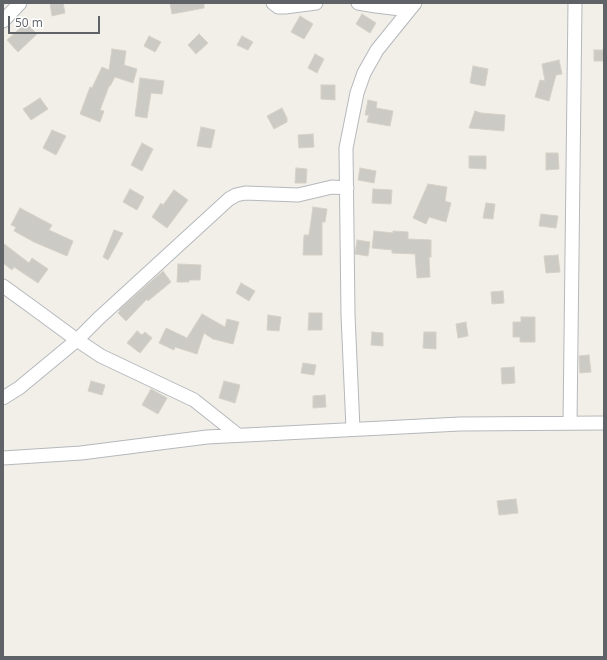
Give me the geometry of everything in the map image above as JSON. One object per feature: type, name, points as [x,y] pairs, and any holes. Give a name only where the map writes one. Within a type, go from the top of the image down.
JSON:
[{"type":"street","points":[[3,21],[20,3]]},
{"type":"street","points":[[273,3],[278,7],[316,3]]},
{"type":"street","points":[[358,3],[376,6],[412,6]]},
{"type":"street","points":[[570,423],[575,3]]},
{"type":"street","points":[[353,429],[348,315],[346,148],[357,93],[364,73],[377,50],[412,6]]},
{"type":"street","points":[[3,398],[19,388],[77,340],[229,199],[245,193],[298,195],[332,187],[347,188]]},
{"type":"street","points":[[3,286],[101,356],[194,400],[238,435]]},
{"type":"street","points":[[3,458],[81,453],[207,437],[238,435],[460,424],[604,423]]},
{"type":"building","points":[[50,3],[63,3],[65,13],[52,16]]},
{"type":"building","points":[[170,3],[204,3],[204,8],[172,14]]},
{"type":"building","points":[[362,14],[376,23],[370,33],[356,24]]},
{"type":"building","points":[[300,16],[313,24],[304,39],[291,32]]},
{"type":"building","points":[[26,23],[37,34],[18,52],[7,40]]},
{"type":"building","points":[[199,34],[208,43],[196,54],[188,45]]},
{"type":"building","points":[[149,36],[161,42],[155,52],[144,46]]},
{"type":"building","points":[[242,36],[253,42],[248,50],[237,45]]},
{"type":"building","points":[[112,49],[126,51],[124,65],[137,69],[133,83],[115,77],[109,86],[100,110],[104,111],[100,122],[80,114],[90,87],[92,88],[102,67],[109,70]]},
{"type":"building","points":[[594,50],[604,50],[604,61],[594,61]]},
{"type":"building","points":[[315,54],[324,59],[317,73],[308,68]]},
{"type":"building","points":[[559,60],[562,74],[556,75],[549,101],[535,97],[540,80],[545,81],[542,64]]},
{"type":"building","points":[[473,66],[488,69],[485,86],[470,83]]},
{"type":"building","points":[[140,78],[164,81],[162,94],[151,93],[147,118],[135,116]]},
{"type":"building","points":[[321,85],[335,85],[335,100],[321,99]]},
{"type":"building","points":[[40,98],[48,109],[31,120],[23,109]]},
{"type":"building","points":[[368,100],[377,102],[376,108],[393,111],[390,126],[367,122],[369,115],[365,115]]},
{"type":"building","points":[[282,108],[287,118],[287,122],[274,129],[267,116]]},
{"type":"building","points":[[475,111],[505,115],[504,131],[469,128]]},
{"type":"building","points":[[201,127],[215,130],[211,148],[197,146]]},
{"type":"building","points":[[52,130],[66,136],[56,155],[43,148]]},
{"type":"building","points":[[313,134],[314,147],[299,148],[298,135]]},
{"type":"building","points":[[142,143],[153,149],[142,171],[131,165]]},
{"type":"building","points":[[546,153],[558,153],[559,169],[546,170]]},
{"type":"building","points":[[469,156],[486,156],[486,169],[469,168]]},
{"type":"building","points":[[296,168],[307,169],[306,183],[295,183]]},
{"type":"building","points":[[360,168],[376,171],[374,183],[358,180]]},
{"type":"building","points":[[428,184],[447,187],[445,201],[451,203],[446,222],[429,217],[426,224],[413,218]]},
{"type":"building","points":[[130,189],[144,197],[137,210],[123,202]]},
{"type":"building","points":[[373,189],[392,190],[391,204],[372,203]]},
{"type":"building","points":[[174,190],[188,200],[167,228],[152,217],[161,203],[163,205]]},
{"type":"building","points":[[486,203],[495,204],[493,219],[483,218]]},
{"type":"building","points":[[313,207],[327,209],[325,222],[322,222],[322,255],[303,255],[304,235],[309,235]]},
{"type":"building","points":[[20,208],[52,225],[49,230],[73,241],[67,256],[34,242],[14,231],[16,227],[11,225]]},
{"type":"building","points":[[541,214],[558,216],[556,228],[539,226]]},
{"type":"building","points":[[114,230],[123,233],[108,260],[103,257]]},
{"type":"building","points":[[374,231],[393,233],[393,231],[408,232],[408,239],[431,240],[431,257],[429,257],[430,277],[417,278],[415,254],[392,253],[392,250],[372,248]]},
{"type":"building","points":[[357,240],[370,242],[368,256],[355,254]]},
{"type":"building","points":[[3,243],[29,263],[32,258],[48,269],[38,283],[14,267],[12,270],[3,263]]},
{"type":"building","points":[[558,255],[560,272],[546,273],[544,256]]},
{"type":"building","points":[[178,264],[201,265],[200,280],[177,282]]},
{"type":"building","points":[[163,271],[171,282],[148,301],[147,299],[126,321],[118,313],[120,311],[119,310]]},
{"type":"building","points":[[241,283],[255,291],[249,301],[236,293]]},
{"type":"building","points":[[503,291],[504,303],[492,304],[491,292]]},
{"type":"building","points":[[309,313],[322,313],[322,330],[308,330]]},
{"type":"building","points":[[202,314],[225,327],[227,319],[239,322],[233,344],[213,339],[204,333],[197,354],[175,347],[174,350],[159,343],[166,328],[187,338]]},
{"type":"building","points":[[268,315],[281,317],[279,331],[267,330]]},
{"type":"building","points":[[521,317],[535,317],[535,342],[520,342],[520,337],[513,337],[513,322],[521,322]]},
{"type":"building","points":[[466,322],[468,336],[458,338],[456,324]]},
{"type":"building","points":[[137,331],[142,335],[145,332],[152,338],[140,353],[127,343]]},
{"type":"building","points":[[372,332],[383,333],[383,346],[371,345]]},
{"type":"building","points":[[424,332],[436,332],[436,349],[423,348]]},
{"type":"building","points":[[589,355],[591,372],[580,373],[579,356]]},
{"type":"building","points":[[303,363],[316,365],[314,375],[301,373]]},
{"type":"building","points":[[514,367],[515,383],[502,384],[501,368]]},
{"type":"building","points":[[91,381],[105,385],[102,395],[88,391]]},
{"type":"building","points":[[224,381],[240,385],[235,403],[219,398]]},
{"type":"building","points":[[151,389],[167,398],[158,414],[142,405]]},
{"type":"building","points":[[325,395],[326,407],[313,408],[313,396]]},
{"type":"building","points":[[516,499],[518,513],[499,515],[497,501]]}]
